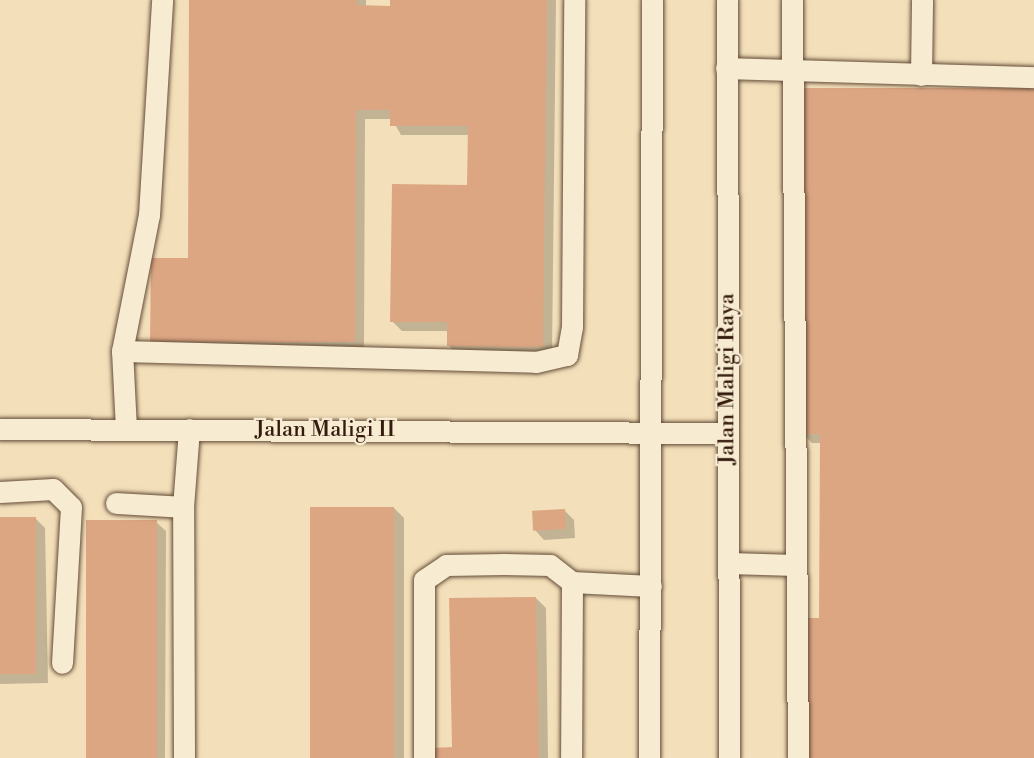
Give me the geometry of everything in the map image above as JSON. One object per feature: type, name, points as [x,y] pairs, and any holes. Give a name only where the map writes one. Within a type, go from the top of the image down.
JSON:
[{"type":"street","points":[[126,429],[122,351],[149,215],[162,0]]},
{"type":"street","points":[[122,351],[536,362],[567,355],[572,327],[574,0]]},
{"type":"street","points":[[649,758],[652,0]]},
{"type":"street","name":"Jalan Maligi Raya","points":[[727,0],[726,433],[729,758]]},
{"type":"street","points":[[792,0],[798,758]]},
{"type":"street","points":[[921,0],[921,75]]},
{"type":"street","points":[[726,68],[1034,77]]},
{"type":"street","name":"Jalan Maligi II","points":[[0,429],[726,433]]},
{"type":"street","points":[[184,758],[183,507],[189,429]]},
{"type":"street","points":[[0,492],[53,489],[71,507],[62,663]]},
{"type":"street","points":[[116,503],[183,507]]},
{"type":"street","points":[[729,563],[795,565]]},
{"type":"street","points":[[424,758],[424,580],[446,565],[550,565],[572,582],[651,586]]},
{"type":"street","points":[[571,758],[572,582]]},
{"type":"building","points":[[189,0],[357,0],[357,5],[390,6],[390,0],[547,0],[543,347],[447,346],[447,322],[390,322],[392,184],[467,185],[468,126],[390,126],[390,110],[356,110],[355,342],[150,342],[151,258],[188,258]]},
{"type":"building","points":[[802,88],[1034,88],[1034,758],[806,758],[807,618],[819,618],[820,434],[801,434]]},
{"type":"building","points":[[310,507],[394,507],[394,758],[310,758]]},
{"type":"building","points":[[565,509],[566,529],[533,531],[532,511]]},
{"type":"building","points":[[0,517],[36,517],[36,674],[0,674]]},
{"type":"building","points":[[86,520],[157,520],[157,758],[86,758]]},
{"type":"building","points":[[536,597],[539,758],[433,758],[432,748],[452,747],[449,598]]}]
